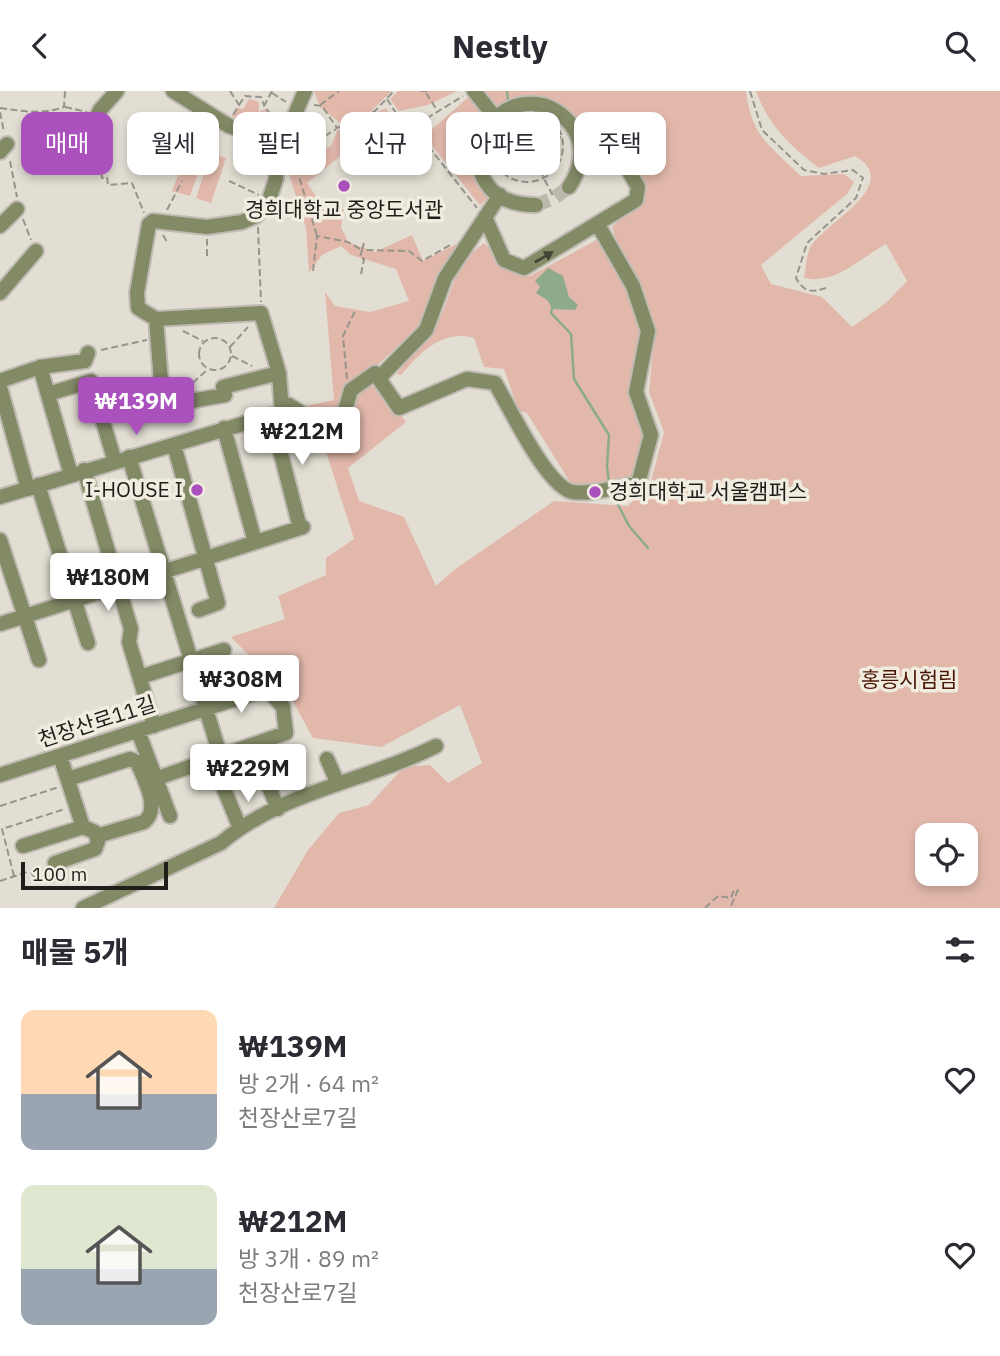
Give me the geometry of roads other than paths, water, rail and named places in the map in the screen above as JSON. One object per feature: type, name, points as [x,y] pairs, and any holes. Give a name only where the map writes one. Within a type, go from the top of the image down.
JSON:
[{"type":"street","points":[[102,112],[117,91]]},
{"type":"street","points":[[296,112],[305,91]]},
{"type":"street","points":[[171,92],[233,127]]},
{"type":"street","points":[[468,94],[491,112]]},
{"type":"street","points":[[495,112],[524,103],[559,112]]},
{"type":"street","points":[[560,113],[569,120],[574,129]]},
{"type":"street","points":[[0,624],[301,527],[277,414],[275,374],[261,313],[156,319],[138,308],[137,293],[157,226],[207,227],[242,222],[256,216],[269,200],[276,175]]},
{"type":"street","points":[[482,175],[500,195],[522,205],[536,205]]},
{"type":"street","points":[[569,187],[575,175]]},
{"type":"street","points":[[485,217],[504,260],[524,268],[636,200],[638,187],[631,175]]},
{"type":"street","points":[[375,373],[381,376],[426,330],[445,278],[500,195]]},
{"type":"street","points":[[0,226],[18,207]]},
{"type":"street","points":[[375,373],[399,408],[467,379],[495,383],[546,471],[572,492],[638,484],[650,435],[636,393],[648,331],[633,285],[598,225]]},
{"type":"street","points":[[0,293],[36,251]]},
{"type":"street","points":[[156,319],[163,406],[225,395],[223,387],[275,374]]},
{"type":"street","points":[[0,381],[40,367],[86,357],[91,381],[163,573],[220,754],[226,785],[240,828]]},
{"type":"street","points":[[40,367],[118,586],[131,629],[129,642],[154,726]]},
{"type":"street","points":[[0,497],[277,414],[289,405],[331,432],[340,428],[351,390],[375,373]]},
{"type":"street","points":[[48,394],[91,381]]},
{"type":"street","points":[[0,387],[88,643]]},
{"type":"street","points":[[224,429],[255,542]]},
{"type":"street","points":[[174,445],[218,603],[199,610]]},
{"type":"street","points":[[0,540],[39,660]]},
{"type":"street","points":[[140,677],[225,650]]},
{"type":"street","name":"천장산로11길","points":[[0,775],[267,689],[283,707],[286,733],[220,754]]},
{"type":"street","points":[[138,731],[170,816]]},
{"type":"street","points":[[83,908],[221,843],[240,828],[278,809],[338,784],[402,763],[436,746]]},
{"type":"street","points":[[155,779],[220,754]]},
{"type":"street","points":[[60,756],[64,783],[83,827]]},
{"type":"street","points":[[64,783],[130,759],[139,765],[152,806],[150,816],[144,821],[97,836]]},
{"type":"street","points":[[327,759],[338,784]]},
{"type":"street","points":[[263,773],[278,809]]},
{"type":"street","points":[[23,846],[83,827],[92,829],[97,836],[95,849],[55,863]]},
{"type":"waterway","points":[[504,106],[508,102],[507,91]]},
{"type":"waterway","points":[[553,305],[551,313],[571,334],[574,379],[609,435],[609,483]]},
{"type":"waterway","points":[[612,493],[629,526],[648,548]]},
{"type":"tunnel","points":[[536,205],[554,198],[569,187]]},
{"type":"place","name":"경희대학교 중앙도서관","points":[[344,186]]},
{"type":"place","name":"I-HOUSE I","points":[[197,490]]},
{"type":"place","name":"경희대학교 서울캠퍼스","points":[[595,492]]},
{"type":"park label","name":"홍릉시험림","points":[[909,680]]}]
